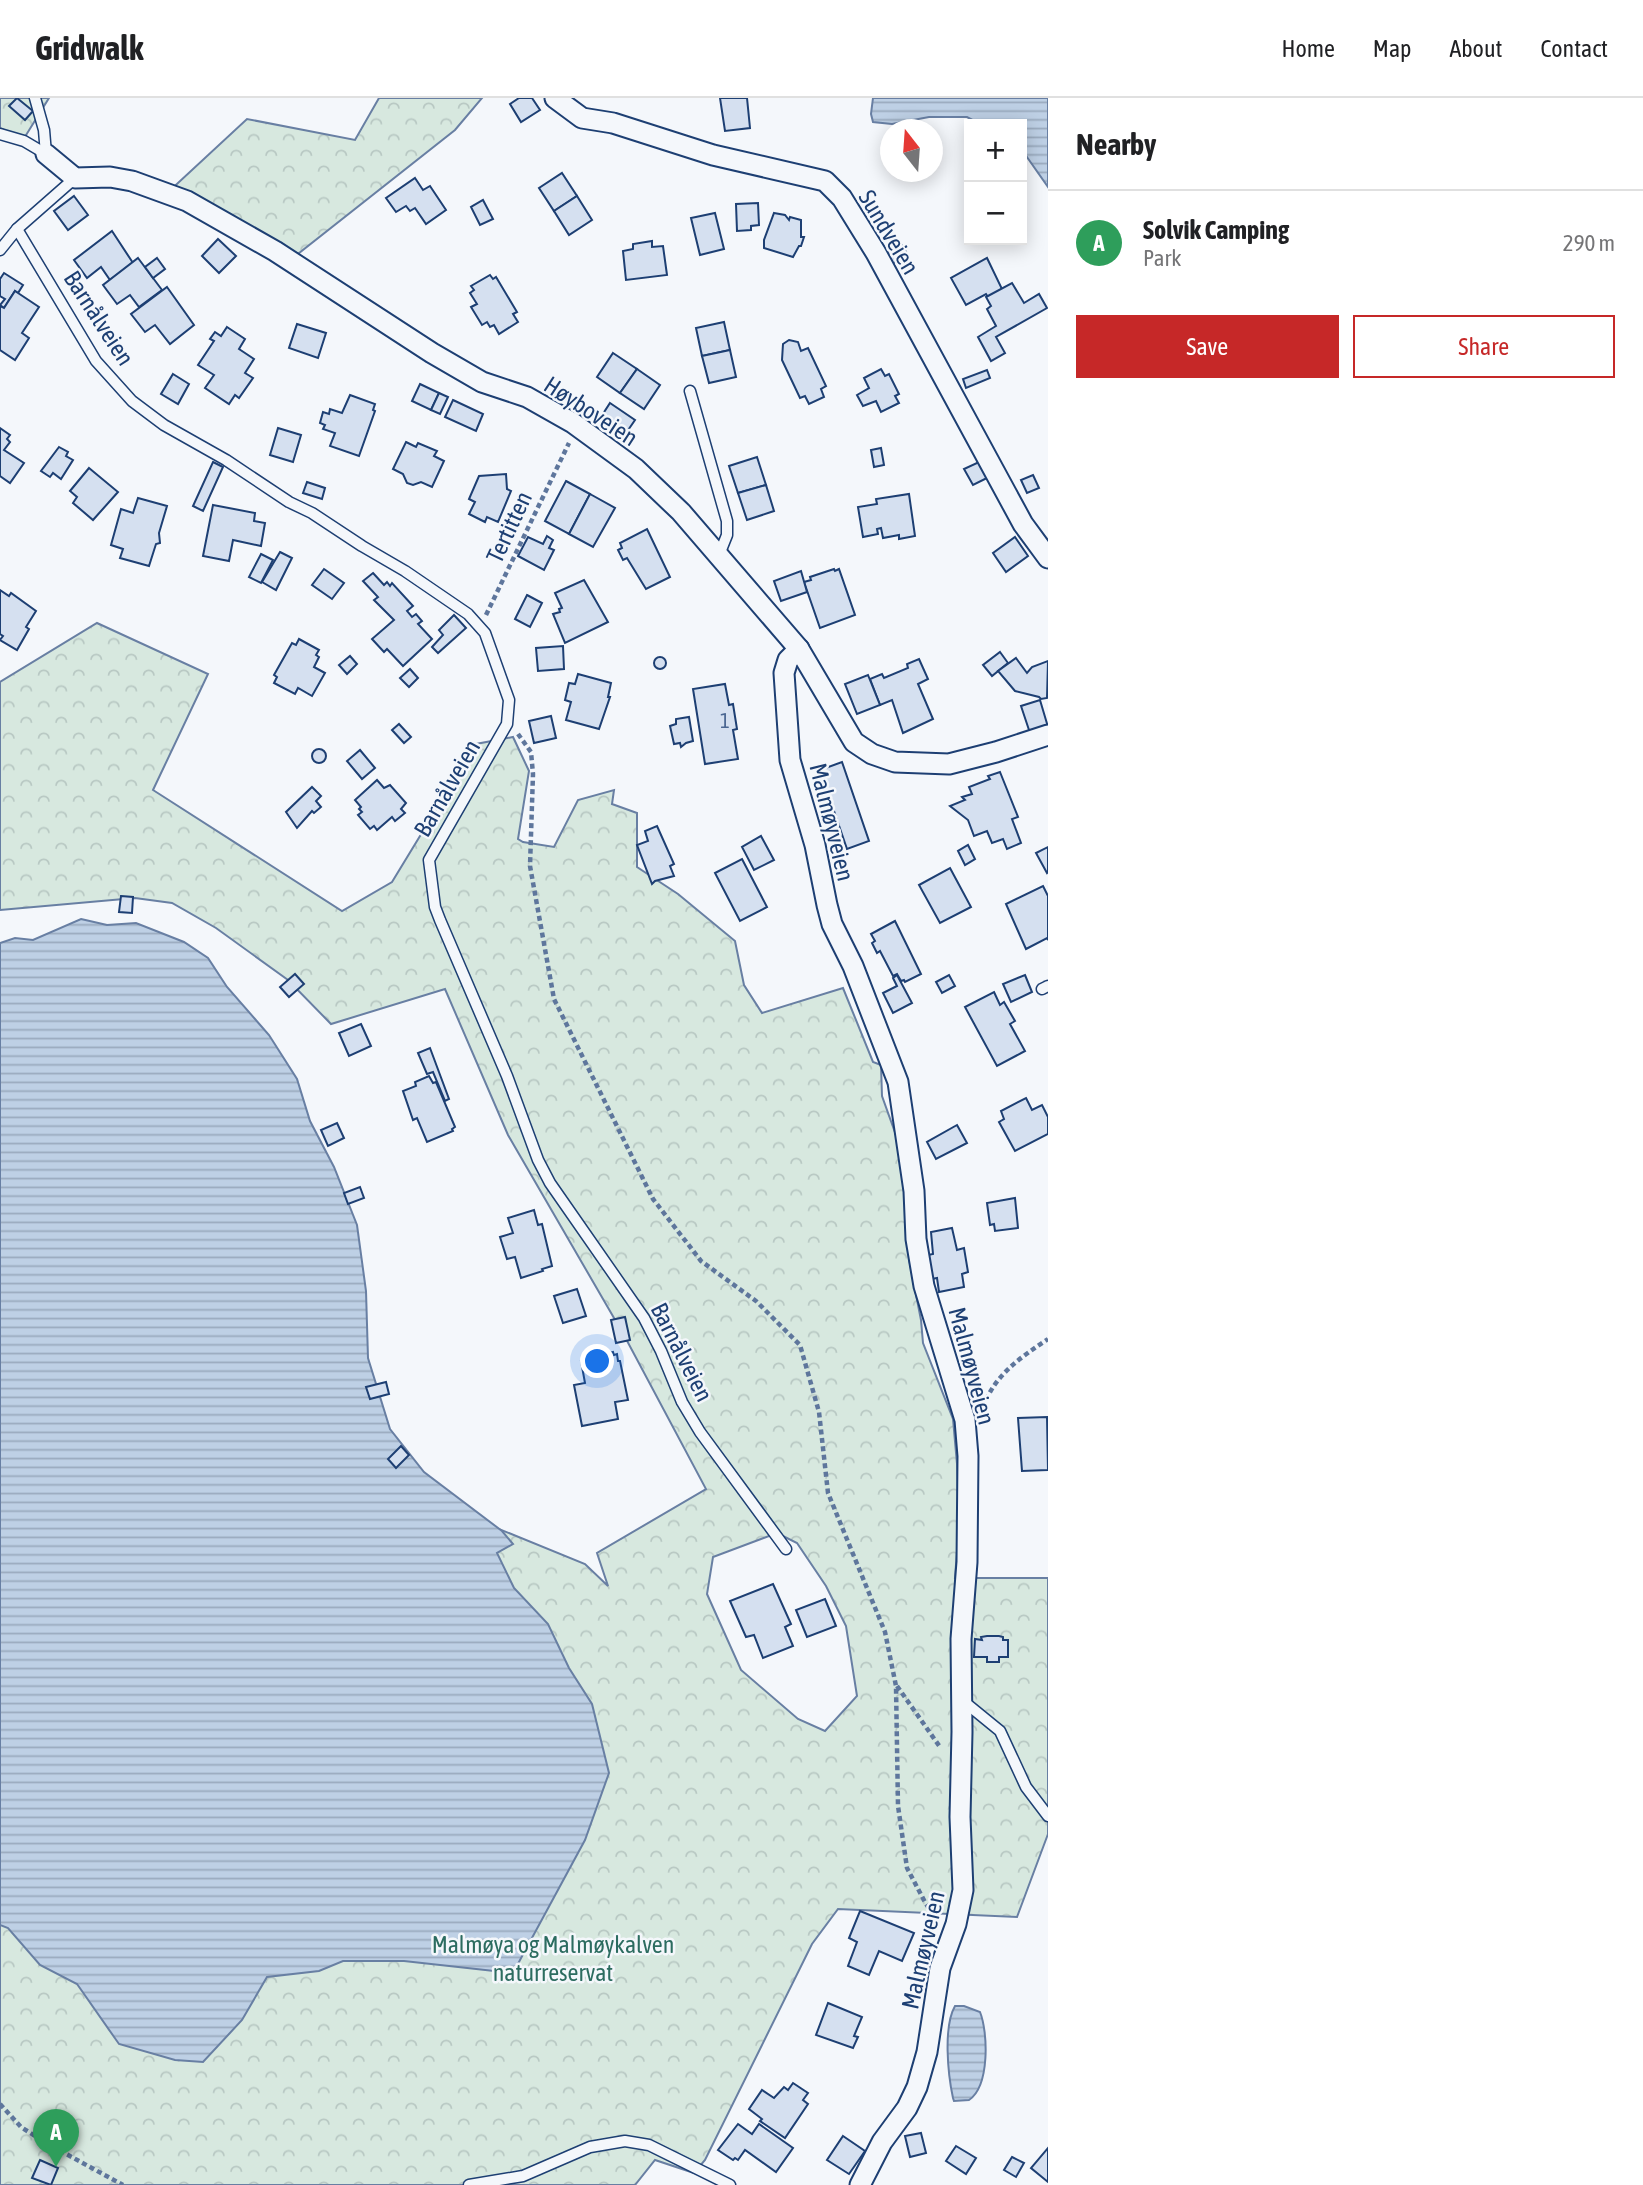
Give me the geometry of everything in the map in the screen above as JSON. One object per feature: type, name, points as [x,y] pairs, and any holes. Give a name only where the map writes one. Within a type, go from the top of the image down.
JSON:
[{"type":"street","name":"Sundveien","points":[[555,98],[582,118],[613,123],[713,155],[825,181],[842,198],[876,253],[1023,524],[1048,558]]},
{"type":"street","points":[[46,154],[75,178]]},
{"type":"street","name":"Høyboveien","points":[[75,178],[110,177],[132,181],[187,201],[275,251],[482,382],[527,397],[551,409],[636,469],[681,512],[799,649],[854,742],[872,754],[929,765],[949,764],[1048,735]]},
{"type":"street","name":"Malmøyveien","points":[[799,649],[788,660],[784,673],[790,760],[817,855],[832,924],[853,966],[898,1082],[914,1191],[916,1240],[924,1286],[965,1420],[968,1456],[967,1562],[961,1639],[963,1890],[951,1939],[940,1968],[927,2052],[917,2087],[908,2108],[876,2152],[860,2185]]},
{"type":"lane","points":[[35,98],[44,130],[46,154]]},
{"type":"lane","points":[[0,134],[24,141],[46,154]]},
{"type":"lane","points":[[0,250],[17,229],[75,178]]},
{"type":"lane","name":"Barnålveien","points":[[17,229],[96,361],[132,401],[164,425],[226,460],[289,502],[312,513],[405,571],[468,614],[485,633],[509,700],[507,724],[429,860],[435,907],[507,1076],[538,1160],[550,1183],[644,1318],[682,1402],[700,1432],[786,1549]]},
{"type":"lane","points":[[690,391],[727,521],[727,535],[719,555]]},
{"type":"lane","points":[[962,1700],[1000,1731],[1026,1787],[1048,1816]]},
{"type":"lane","points":[[469,2185],[523,2176],[590,2147],[625,2141],[649,2145],[730,2185]]},
{"type":"path","name":"Tertitten","points":[[480,627],[570,442]]},
{"type":"path","points":[[507,724],[513,727],[531,752],[533,775],[530,866],[554,999],[653,1199],[701,1261],[756,1301],[800,1345],[819,1412],[828,1493],[885,1632],[895,1684],[898,1805],[907,1868],[926,1905],[951,1939]]},
{"type":"path","points":[[981,1416],[985,1403],[1009,1366],[1048,1339]]},
{"type":"path","points":[[895,1684],[961,1776]]},
{"type":"path","points":[[0,2104],[21,2126],[46,2143],[123,2185]]},
{"type":"green space","points":[[0,98],[49,98],[23,140],[0,128]]},
{"type":"green space","points":[[379,98],[482,98],[455,130],[289,261],[165,195],[247,119],[355,140]]},
{"type":"green space","name":"Malmøya og Malmøykalven naturreservat","points":[[97,623],[208,674],[153,790],[342,911],[392,882],[476,744],[513,737],[529,771],[518,839],[554,847],[578,800],[614,790],[612,804],[637,813],[637,867],[678,894],[735,941],[744,985],[762,1013],[843,988],[873,1062],[881,1065],[882,1096],[897,1138],[906,1192],[909,1259],[923,1343],[953,1419],[959,1525],[955,1578],[1048,1578],[1048,1834],[1017,1917],[838,1909],[812,1944],[705,2160],[694,2173],[655,2160],[635,2185],[0,2185],[0,1733],[499,1529],[585,1564],[608,1586],[597,1553],[706,1489],[625,1337],[508,1135],[445,989],[331,1024],[288,980],[216,928],[172,903],[135,898],[0,910],[0,682]],"holes":[[[777,1533],[797,1543],[826,1586],[846,1626],[857,1696],[825,1731],[798,1719],[741,1670],[707,1594],[713,1557]]]},
{"type":"water","points":[[873,98],[1048,98],[1048,187],[1027,157],[1027,119],[929,117],[880,119],[880,123],[873,122]]},
{"type":"water","points":[[81,919],[107,925],[136,923],[184,942],[208,958],[227,987],[269,1035],[297,1079],[310,1121],[334,1167],[357,1225],[366,1291],[368,1358],[390,1429],[424,1472],[502,1531],[513,1544],[497,1553],[514,1588],[548,1624],[569,1668],[592,1704],[609,1773],[585,1840],[513,1973],[404,1961],[343,1961],[319,1971],[267,1977],[242,2020],[203,2062],[175,2060],[119,2044],[77,1984],[40,1965],[8,1928],[0,1925],[0,943],[15,938],[33,940]]},
{"type":"water","points":[[955,2006],[964,2006],[980,2012],[985,2032],[984,2071],[976,2093],[969,2100],[954,2101],[951,2088],[948,2038]]},
{"type":"building","points":[[17,98],[33,111],[25,120],[9,106]]},
{"type":"building","points":[[519,98],[532,98],[540,110],[521,122],[510,104]]},
{"type":"building","points":[[720,98],[747,98],[750,128],[725,131]]},
{"type":"building","points":[[562,173],[577,196],[554,211],[539,188]]},
{"type":"building","points":[[415,178],[423,190],[430,186],[446,210],[426,224],[415,208],[410,211],[406,206],[396,212],[386,198]]},
{"type":"building","points":[[74,196],[88,215],[68,230],[54,211]]},
{"type":"building","points":[[577,196],[592,220],[569,235],[554,211]]},
{"type":"building","points":[[483,200],[493,219],[480,225],[471,207]]},
{"type":"building","points":[[758,203],[759,225],[751,226],[751,230],[737,231],[736,204]]},
{"type":"building","points":[[715,213],[724,249],[700,255],[691,218]]},
{"type":"building","points":[[774,213],[785,215],[789,220],[790,217],[801,220],[801,237],[804,237],[793,257],[764,248],[764,240]]},
{"type":"building","points":[[112,231],[133,263],[110,280],[101,267],[87,278],[74,260]]},
{"type":"building","points":[[218,239],[236,256],[219,273],[202,256]]},
{"type":"building","points":[[652,241],[652,247],[663,246],[667,275],[626,280],[623,251],[633,249],[633,244]]},
{"type":"building","points":[[901,244],[908,255],[892,264],[885,253]]},
{"type":"building","points":[[138,258],[162,290],[139,307],[130,295],[117,304],[103,285]]},
{"type":"building","points":[[157,258],[165,269],[153,278],[145,267]]},
{"type":"building","points":[[987,258],[1002,289],[966,305],[951,278]]},
{"type":"building","points":[[4,273],[23,285],[18,293],[15,291],[4,308],[0,305],[5,299],[0,296],[0,279]]},
{"type":"building","points":[[490,275],[493,279],[496,277],[517,312],[513,314],[518,322],[499,334],[494,325],[490,327],[487,322],[482,325],[471,307],[477,304],[470,293],[474,290],[471,286]]},
{"type":"building","points":[[1012,283],[1024,303],[1039,294],[1047,308],[996,337],[1005,353],[991,361],[978,337],[996,326],[987,309],[991,306],[986,297]]},
{"type":"building","points":[[167,287],[194,325],[170,344],[155,325],[145,332],[131,314]]},
{"type":"building","points":[[15,291],[39,307],[22,333],[29,338],[15,360],[0,350],[0,306],[4,308]]},
{"type":"building","points":[[724,322],[730,350],[702,356],[696,328]]},
{"type":"building","points":[[297,324],[326,333],[318,358],[289,348]]},
{"type":"building","points":[[227,327],[245,339],[239,349],[254,359],[245,373],[253,378],[239,398],[235,395],[229,404],[205,388],[214,375],[198,365],[214,341],[210,339],[215,332],[221,336]]},
{"type":"building","points":[[789,340],[798,342],[801,351],[808,348],[826,386],[821,389],[824,397],[809,404],[805,396],[800,398],[782,360],[783,344]]},
{"type":"building","points":[[730,350],[736,377],[709,383],[702,356]]},
{"type":"building","points":[[613,353],[637,369],[620,393],[597,377]]},
{"type":"building","points":[[637,369],[660,385],[644,409],[620,393]]},
{"type":"building","points":[[881,369],[885,376],[889,374],[899,394],[895,396],[899,403],[881,412],[876,401],[863,406],[857,395],[869,388],[864,378]]},
{"type":"building","points":[[987,370],[990,378],[966,388],[963,379]]},
{"type":"building","points":[[173,374],[189,384],[178,404],[161,394]]},
{"type":"building","points":[[420,384],[439,393],[431,410],[412,401]]},
{"type":"building","points":[[439,393],[448,397],[440,414],[431,410]]},
{"type":"building","points":[[350,395],[375,404],[359,456],[330,446],[335,433],[323,429],[325,425],[320,423],[323,412],[329,414],[330,409],[342,413]]},
{"type":"building","points":[[453,400],[483,414],[476,431],[445,417]]},
{"type":"building","points":[[610,403],[635,420],[624,436],[599,420]]},
{"type":"building","points":[[0,428],[10,435],[7,439],[10,442],[4,450],[24,463],[10,483],[0,476]]},
{"type":"building","points":[[278,428],[301,435],[293,462],[270,455]]},
{"type":"building","points":[[406,442],[416,447],[418,443],[437,451],[434,456],[444,461],[432,487],[421,482],[413,485],[407,483],[403,474],[393,469]]},
{"type":"building","points":[[59,447],[68,452],[66,456],[73,460],[61,479],[53,473],[50,477],[41,471]]},
{"type":"building","points":[[881,448],[884,465],[874,467],[871,450]]},
{"type":"building","points":[[757,457],[766,485],[738,493],[729,466]]},
{"type":"building","points":[[213,462],[223,467],[203,511],[193,506]]},
{"type":"building","points":[[979,462],[987,478],[973,485],[964,469]]},
{"type":"building","points":[[89,468],[118,492],[93,520],[73,503],[77,497],[70,491]]},
{"type":"building","points":[[506,474],[507,489],[511,491],[498,522],[487,517],[485,522],[469,514],[475,502],[469,499],[479,476]]},
{"type":"building","points":[[1033,475],[1039,488],[1027,493],[1021,480]]},
{"type":"building","points":[[566,481],[590,494],[569,534],[545,521]]},
{"type":"building","points":[[307,482],[325,488],[322,499],[303,493]]},
{"type":"building","points":[[766,485],[774,511],[747,520],[738,493]]},
{"type":"building","points":[[590,494],[615,508],[593,547],[569,534]]},
{"type":"building","points":[[909,494],[915,536],[883,538],[881,528],[877,529],[878,534],[863,537],[858,507],[877,504],[876,499]]},
{"type":"building","points":[[138,498],[167,506],[159,533],[160,543],[156,544],[149,566],[120,558],[123,549],[111,545],[121,509],[133,513]]},
{"type":"building","points":[[213,505],[255,513],[254,521],[265,523],[261,546],[233,540],[229,561],[203,556]]},
{"type":"building","points":[[647,529],[670,577],[646,589],[627,558],[623,560],[618,550],[622,548],[620,543]]},
{"type":"building","points":[[547,536],[553,540],[549,548],[554,550],[544,570],[518,556],[528,537],[543,544]]},
{"type":"building","points":[[1015,537],[1028,556],[1006,572],[993,553]]},
{"type":"building","points":[[280,552],[292,558],[276,590],[262,582]]},
{"type":"building","points":[[261,554],[273,560],[261,583],[249,577]]},
{"type":"building","points":[[324,569],[344,583],[332,599],[312,585]]},
{"type":"building","points":[[839,569],[855,615],[820,628],[804,582],[811,580],[810,577]]},
{"type":"building","points":[[801,571],[807,592],[781,601],[774,581]]},
{"type":"building","points":[[373,573],[384,585],[387,582],[390,586],[392,583],[413,606],[407,611],[412,617],[416,614],[422,621],[418,624],[432,639],[403,666],[387,649],[384,652],[372,639],[394,620],[374,600],[378,597],[363,581]]},
{"type":"building","points":[[584,580],[608,622],[565,643],[553,614],[560,612],[559,609],[562,608],[555,593]]},
{"type":"building","points":[[0,590],[9,596],[11,593],[36,611],[17,650],[0,640],[3,636],[0,634]]},
{"type":"building","points":[[527,595],[542,603],[530,627],[515,619]]},
{"type":"building","points":[[454,615],[466,628],[438,653],[432,647],[443,635],[439,630]]},
{"type":"building","points":[[299,639],[319,650],[314,667],[325,673],[312,696],[298,688],[295,694],[274,683],[277,677],[274,675],[292,643],[296,645]]},
{"type":"building","points":[[563,646],[564,669],[538,671],[536,648]]},
{"type":"building","points":[[1000,652],[1008,663],[992,676],[983,665]]},
{"type":"building","points":[[350,656],[357,664],[347,674],[339,665]]},
{"type":"building","points":[[655,658],[665,658],[665,668],[655,668]]},
{"type":"building","points":[[1016,658],[1027,673],[1032,667],[1048,661],[1047,698],[1041,699],[1015,691],[998,671]]},
{"type":"building","points":[[919,659],[928,679],[918,684],[933,719],[903,733],[892,700],[880,705],[870,679],[882,674],[884,678],[908,668],[907,664]]},
{"type":"building","points":[[410,669],[418,678],[409,687],[400,678]]},
{"type":"building","points":[[578,674],[611,683],[610,697],[599,729],[566,720],[571,702],[565,700],[569,683],[575,684]]},
{"type":"building","points":[[868,675],[880,705],[857,714],[845,684]]},
{"type":"building","points":[[725,684],[729,705],[733,704],[737,729],[733,730],[738,759],[705,764],[693,689]]},
{"type":"building","points":[[1040,700],[1048,727],[1030,733],[1021,706]]},
{"type":"building","points":[[551,716],[556,738],[534,743],[529,721]]},
{"type":"building","points":[[689,717],[693,741],[681,747],[680,743],[674,744],[670,726],[676,724],[676,719]]},
{"type":"building","points":[[399,724],[411,737],[404,743],[392,730]]},
{"type":"building","points":[[319,749],[324,751],[324,761],[319,763],[314,761],[312,756],[314,751]]},
{"type":"building","points":[[360,750],[375,768],[362,779],[347,761]]},
{"type":"building","points":[[842,762],[869,841],[847,849],[820,770]]},
{"type":"building","points":[[1000,772],[1018,817],[1012,819],[1021,843],[1007,849],[1003,839],[992,843],[987,831],[974,836],[968,820],[950,806],[965,800],[962,797],[972,794],[969,787]]},
{"type":"building","points":[[377,780],[384,788],[390,785],[406,803],[401,809],[405,813],[395,821],[392,817],[377,830],[374,826],[370,829],[358,815],[362,812],[359,809],[361,807],[355,800]]},
{"type":"building","points":[[312,787],[321,796],[316,801],[321,807],[314,813],[312,811],[297,828],[286,812]]},
{"type":"building","points":[[657,826],[674,864],[670,866],[674,876],[652,884],[637,845],[648,841],[645,831]]},
{"type":"building","points":[[761,836],[774,860],[754,870],[742,847]]},
{"type":"building","points":[[968,845],[975,859],[965,865],[958,851]]},
{"type":"building","points":[[1048,847],[1048,872],[1047,873],[1036,853]]},
{"type":"building","points":[[742,859],[767,907],[740,921],[715,873]]},
{"type":"building","points":[[950,868],[971,907],[940,923],[919,885]]},
{"type":"building","points":[[1043,886],[1048,896],[1048,940],[1047,938],[1026,949],[1006,904]]},
{"type":"building","points":[[121,896],[133,897],[132,913],[119,912]]},
{"type":"building","points":[[895,921],[921,974],[905,982],[901,981],[897,974],[893,976],[880,951],[877,953],[872,943],[875,941],[871,934]]},
{"type":"building","points":[[295,974],[304,984],[289,997],[280,987]]},
{"type":"building","points":[[897,975],[912,1003],[893,1013],[883,993],[897,986],[893,978]]},
{"type":"building","points":[[949,975],[955,986],[942,993],[936,982]]},
{"type":"building","points":[[1025,975],[1032,992],[1011,1002],[1003,984]]},
{"type":"building","points":[[994,992],[1000,1005],[1004,1002],[1015,1021],[1010,1024],[1025,1051],[997,1066],[965,1007]]},
{"type":"building","points":[[361,1024],[371,1046],[349,1056],[339,1033]]},
{"type":"building","points":[[430,1048],[449,1099],[445,1101],[433,1072],[427,1074],[418,1053]]},
{"type":"building","points":[[429,1076],[433,1083],[436,1082],[455,1127],[453,1131],[427,1142],[417,1118],[413,1120],[403,1091],[416,1086],[415,1082]]},
{"type":"building","points":[[1026,1098],[1032,1110],[1042,1105],[1048,1117],[1048,1134],[1015,1151],[999,1122],[1004,1119],[1001,1111]]},
{"type":"building","points":[[337,1123],[344,1138],[328,1146],[321,1130]]},
{"type":"building","points":[[957,1125],[967,1143],[936,1159],[927,1142]]},
{"type":"building","points":[[360,1187],[364,1198],[348,1204],[344,1193]]},
{"type":"building","points":[[1015,1198],[1018,1228],[995,1231],[994,1224],[990,1225],[987,1203]]},
{"type":"building","points":[[534,1210],[538,1225],[542,1224],[552,1266],[521,1278],[515,1257],[507,1259],[500,1237],[513,1233],[508,1218]]},
{"type":"building","points":[[952,1228],[957,1250],[964,1248],[968,1272],[962,1274],[964,1287],[939,1292],[937,1278],[932,1279],[928,1255],[933,1254],[931,1232]]},
{"type":"building","points":[[577,1289],[586,1316],[563,1323],[554,1296]]},
{"type":"building","points":[[625,1317],[630,1340],[616,1343],[611,1320]]},
{"type":"building","points":[[613,1352],[620,1361],[628,1400],[615,1402],[618,1419],[582,1426],[574,1385],[585,1383],[581,1361]]},
{"type":"building","points":[[386,1382],[389,1394],[370,1399],[366,1387]]},
{"type":"building","points":[[1047,1417],[1048,1470],[1022,1471],[1018,1418]]},
{"type":"building","points":[[401,1446],[409,1455],[396,1468],[388,1459]]},
{"type":"building","points":[[773,1584],[791,1624],[785,1627],[793,1646],[763,1658],[754,1635],[746,1637],[730,1601]]},
{"type":"building","points":[[825,1599],[836,1626],[807,1637],[796,1610]]},
{"type":"building","points":[[999,1636],[1008,1640],[1008,1657],[999,1657],[999,1662],[987,1662],[987,1657],[974,1657],[975,1639],[982,1640],[981,1637]]},
{"type":"building","points":[[860,1911],[914,1933],[902,1961],[879,1951],[869,1975],[848,1966],[857,1942],[849,1938]]},
{"type":"building","points":[[828,2003],[862,2017],[854,2036],[858,2037],[853,2048],[816,2035]]},
{"type":"building","points":[[793,2083],[808,2093],[803,2100],[808,2104],[785,2138],[760,2121],[762,2119],[749,2109],[762,2090],[774,2098],[784,2087],[788,2090]]},
{"type":"building","points":[[738,2124],[752,2134],[759,2124],[793,2148],[776,2172],[745,2150],[738,2160],[733,2160],[718,2150]]},
{"type":"building","points":[[921,2133],[926,2153],[910,2157],[905,2136]]},
{"type":"building","points":[[843,2136],[865,2151],[849,2174],[827,2160]]},
{"type":"building","points":[[956,2146],[976,2158],[966,2174],[946,2161]]},
{"type":"building","points":[[1048,2148],[1048,2182],[1031,2168]]},
{"type":"building","points":[[1012,2157],[1024,2163],[1016,2177],[1004,2170]]},
{"type":"building","points":[[40,2160],[58,2168],[51,2185],[32,2178]]},
{"type":"place","name":"Solvik Camping","points":[[56,2167]]}]
